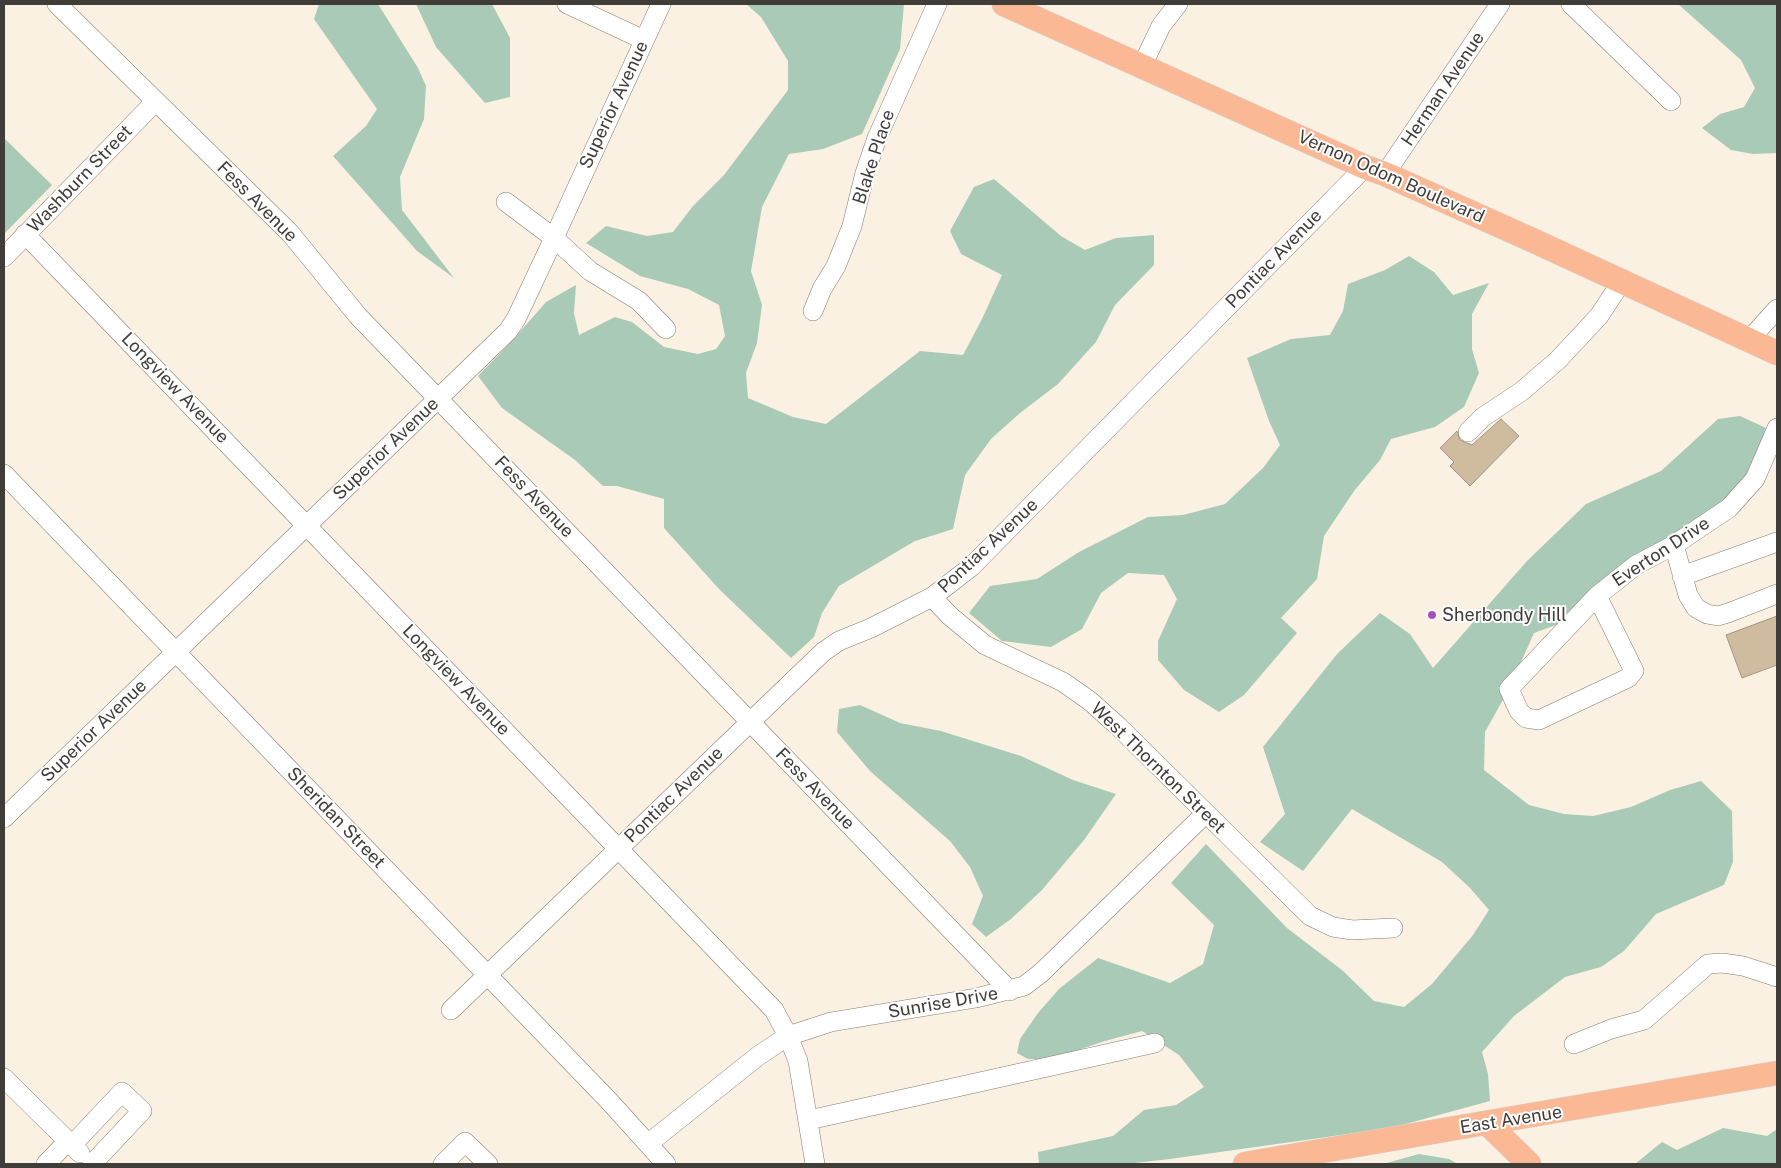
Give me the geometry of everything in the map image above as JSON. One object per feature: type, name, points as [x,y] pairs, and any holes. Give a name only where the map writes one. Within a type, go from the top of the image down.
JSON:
[{"type":"main road","name":"Vernon Odom Boulevard","points":[[1004,4],[1622,281],[1777,354]]},
{"type":"main road","name":"East Avenue","points":[[1245,1164],[1777,1073]]},
{"type":"main road","points":[[1487,1123],[1529,1164]]},
{"type":"street","name":"Fess Avenue","points":[[58,4],[290,233],[358,316],[1010,991]]},
{"type":"street","points":[[567,4],[644,40]]},
{"type":"street","name":"Superior Avenue","points":[[4,818],[508,331],[516,319],[554,238],[661,4]]},
{"type":"street","name":"Blake Place","points":[[813,312],[822,289],[836,266],[852,226],[865,173],[877,138],[937,4]]},
{"type":"street","points":[[1142,66],[1158,31],[1178,4]]},
{"type":"street","name":"Herman Avenue","points":[[1375,170],[1500,4]]},
{"type":"street","points":[[1571,4],[1671,101]]},
{"type":"street","name":"Washburn Street","points":[[4,257],[156,101]]},
{"type":"street","name":"Pontiac Avenue","points":[[451,1010],[823,652],[839,641],[872,628],[932,597],[971,566],[1375,170]]},
{"type":"street","points":[[506,202],[554,238],[590,271],[640,301],[666,329]]},
{"type":"street","name":"Longview Avenue","points":[[25,234],[774,1010],[788,1036],[798,1061],[815,1164]]},
{"type":"street","points":[[1468,432],[1482,417],[1522,391],[1558,360],[1599,316],[1622,281]]},
{"type":"street","points":[[1749,340],[1777,309]]},
{"type":"street","name":"Everton Drive","points":[[1597,596],[1634,671],[1628,678],[1539,720],[1526,718],[1519,711],[1510,689],[1597,596],[1636,565],[1674,545],[1729,508],[1755,479],[1774,448],[1777,428]]},
{"type":"street","name":"Sheridan Street","points":[[4,474],[649,1143],[666,1164]]},
{"type":"street","name":"Everton Drive","points":[[1682,576],[1777,542]]},
{"type":"street","points":[[1674,545],[1688,595],[1696,608],[1706,614],[1718,616],[1777,594]]},
{"type":"street","name":"West Thornton Street","points":[[932,597],[950,616],[985,645],[1063,682],[1090,701],[1119,727],[1310,916],[1334,927],[1352,930],[1393,928]]},
{"type":"street","name":"Sunrise Drive","points":[[649,1143],[758,1056],[788,1036],[831,1022],[1010,991],[1024,986],[1041,973],[1206,813]]},
{"type":"street","points":[[1574,1044],[1611,1028],[1644,1020],[1708,964],[1722,963],[1743,966],[1777,977]]},
{"type":"street","points":[[809,1120],[1155,1043]]},
{"type":"street","points":[[4,1078],[70,1143],[92,1164],[142,1111],[122,1092],[70,1143],[46,1164]]},
{"type":"street","points":[[443,1164],[465,1142],[488,1164]]},
{"type":"green space","points":[[319,4],[378,4],[418,68],[426,86],[424,119],[400,177],[402,210],[454,278],[417,251],[333,156],[366,126],[377,109],[314,19]]},
{"type":"green space","points":[[416,4],[492,4],[510,38],[510,97],[485,103],[436,47]]},
{"type":"green space","points":[[746,4],[904,4],[900,49],[862,134],[823,149],[789,154],[762,207],[751,271],[762,305],[757,343],[746,373],[748,398],[793,417],[826,424],[920,351],[963,355],[1002,275],[961,254],[950,231],[974,187],[994,179],[1061,236],[1085,250],[1116,238],[1154,235],[1154,265],[1115,305],[1096,342],[1058,384],[1020,413],[991,439],[965,475],[953,529],[915,541],[839,586],[822,613],[814,637],[791,658],[719,589],[664,528],[664,499],[617,486],[603,486],[575,460],[502,408],[478,376],[546,302],[576,285],[574,313],[579,335],[615,317],[632,322],[664,347],[698,354],[716,349],[725,336],[719,305],[688,289],[640,276],[586,243],[606,226],[647,236],[673,232],[693,206],[724,175],[788,90],[788,61],[761,17]]},
{"type":"green space","points":[[1678,4],[1777,4],[1777,153],[1753,154],[1731,150],[1702,128],[1720,114],[1744,107],[1755,88],[1741,60]]},
{"type":"green space","points":[[4,138],[52,185],[4,234]]},
{"type":"green space","points":[[1409,256],[1434,272],[1453,295],[1489,283],[1472,314],[1472,349],[1479,373],[1464,407],[1435,427],[1391,439],[1380,460],[1354,491],[1324,536],[1317,579],[1281,618],[1297,633],[1244,695],[1219,712],[1184,690],[1158,660],[1158,641],[1177,599],[1164,575],[1128,573],[1101,593],[1082,629],[1051,647],[1002,641],[969,613],[990,586],[1037,579],[1079,552],[1148,517],[1183,515],[1225,504],[1263,468],[1280,445],[1269,421],[1247,358],[1291,339],[1330,335],[1343,311],[1348,284],[1385,270]]},
{"type":"green space","points":[[1740,416],[1766,428],[1755,466],[1727,498],[1575,618],[1534,633],[1509,689],[1485,732],[1484,770],[1529,805],[1564,814],[1593,816],[1631,807],[1670,790],[1701,781],[1732,811],[1733,862],[1724,885],[1656,914],[1624,951],[1601,967],[1565,977],[1514,1016],[1482,1052],[1488,1074],[1490,1101],[1391,1128],[1170,1159],[1125,1164],[1039,1164],[1038,1152],[1113,1136],[1144,1110],[1176,1105],[1204,1087],[1179,1055],[1142,1031],[1051,1059],[1028,1059],[1017,1053],[1020,1039],[1038,1013],[1059,989],[1098,958],[1170,983],[1203,964],[1214,925],[1171,883],[1206,844],[1287,928],[1342,970],[1374,1001],[1404,1007],[1432,984],[1473,935],[1489,910],[1470,888],[1442,862],[1352,809],[1303,871],[1260,842],[1285,814],[1263,747],[1337,654],[1380,613],[1410,634],[1433,668],[1527,561],[1586,504],[1661,471],[1718,419]]},
{"type":"green space","points":[[860,705],[900,723],[941,731],[1021,756],[1073,780],[1116,794],[1084,840],[1042,890],[1011,919],[986,937],[972,924],[983,896],[970,867],[950,841],[870,771],[837,732],[839,709]]},
{"type":"green space","points":[[1723,1128],[1767,1136],[1777,1129],[1777,1164],[1635,1164],[1662,1142],[1677,1150]]},
{"type":"green space","points":[[1419,1154],[1449,1159],[1458,1164],[1383,1164]]},
{"type":"building","points":[[1501,419],[1519,436],[1470,486],[1450,466],[1454,462],[1440,448],[1457,431],[1460,440],[1472,445]]},
{"type":"building","points":[[1777,616],[1777,665],[1742,678],[1726,635]]},
{"type":"place","name":"Sherbondy Hill","points":[[1432,615]]}]
